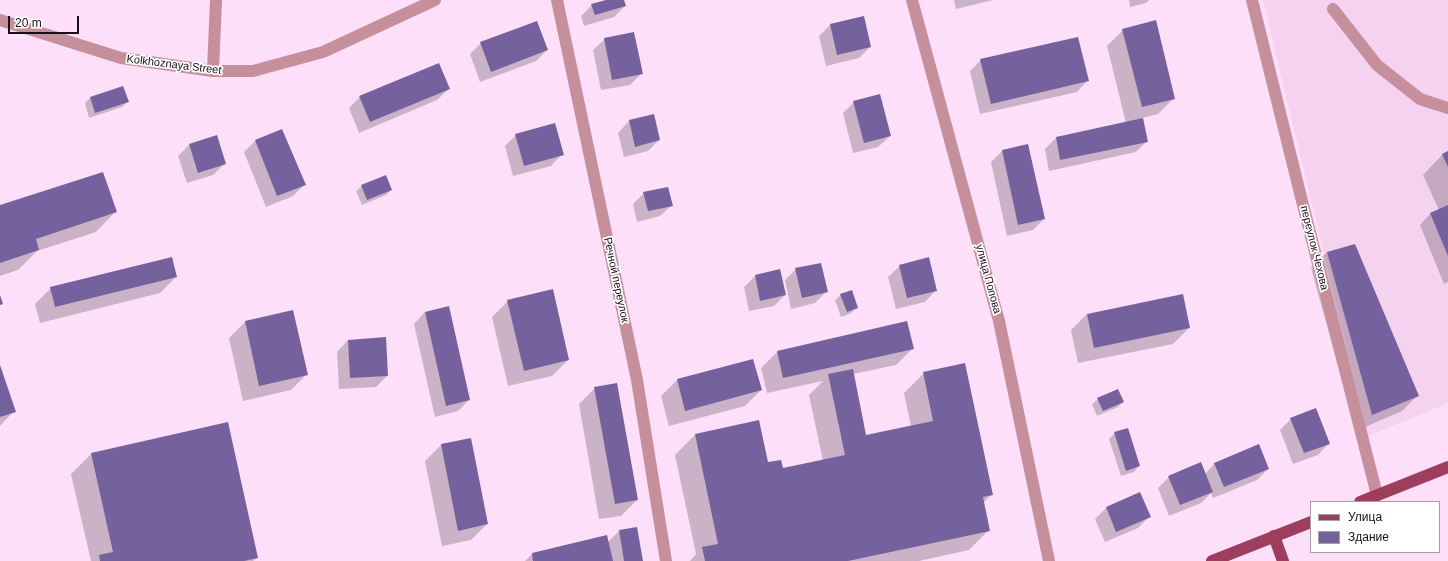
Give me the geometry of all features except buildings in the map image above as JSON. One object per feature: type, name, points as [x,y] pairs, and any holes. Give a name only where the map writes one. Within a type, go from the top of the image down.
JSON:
[{"type":"main road","points":[[1362,501],[1448,466]]},
{"type":"main road","points":[[1212,561],[1310,522]]},
{"type":"main road","points":[[1274,536],[1283,561]]},
{"type":"street","points":[[213,72],[216,0]]},
{"type":"street","name":"Kolkhoznaya Street","points":[[0,20],[121,58],[213,72],[253,71],[323,52],[435,0]]},
{"type":"street","name":"Речной переулок","points":[[557,0],[637,380],[666,561]]},
{"type":"street","name":"улица Попова","points":[[912,0],[999,321],[1049,561]]},
{"type":"street","name":"переулок Чехова","points":[[1252,0],[1377,495]]},
{"type":"street","points":[[1333,9],[1377,65],[1420,99],[1448,108]]},
{"type":"shaded area","points":[[1263,0],[1448,0],[1448,403],[1368,436]]}]
